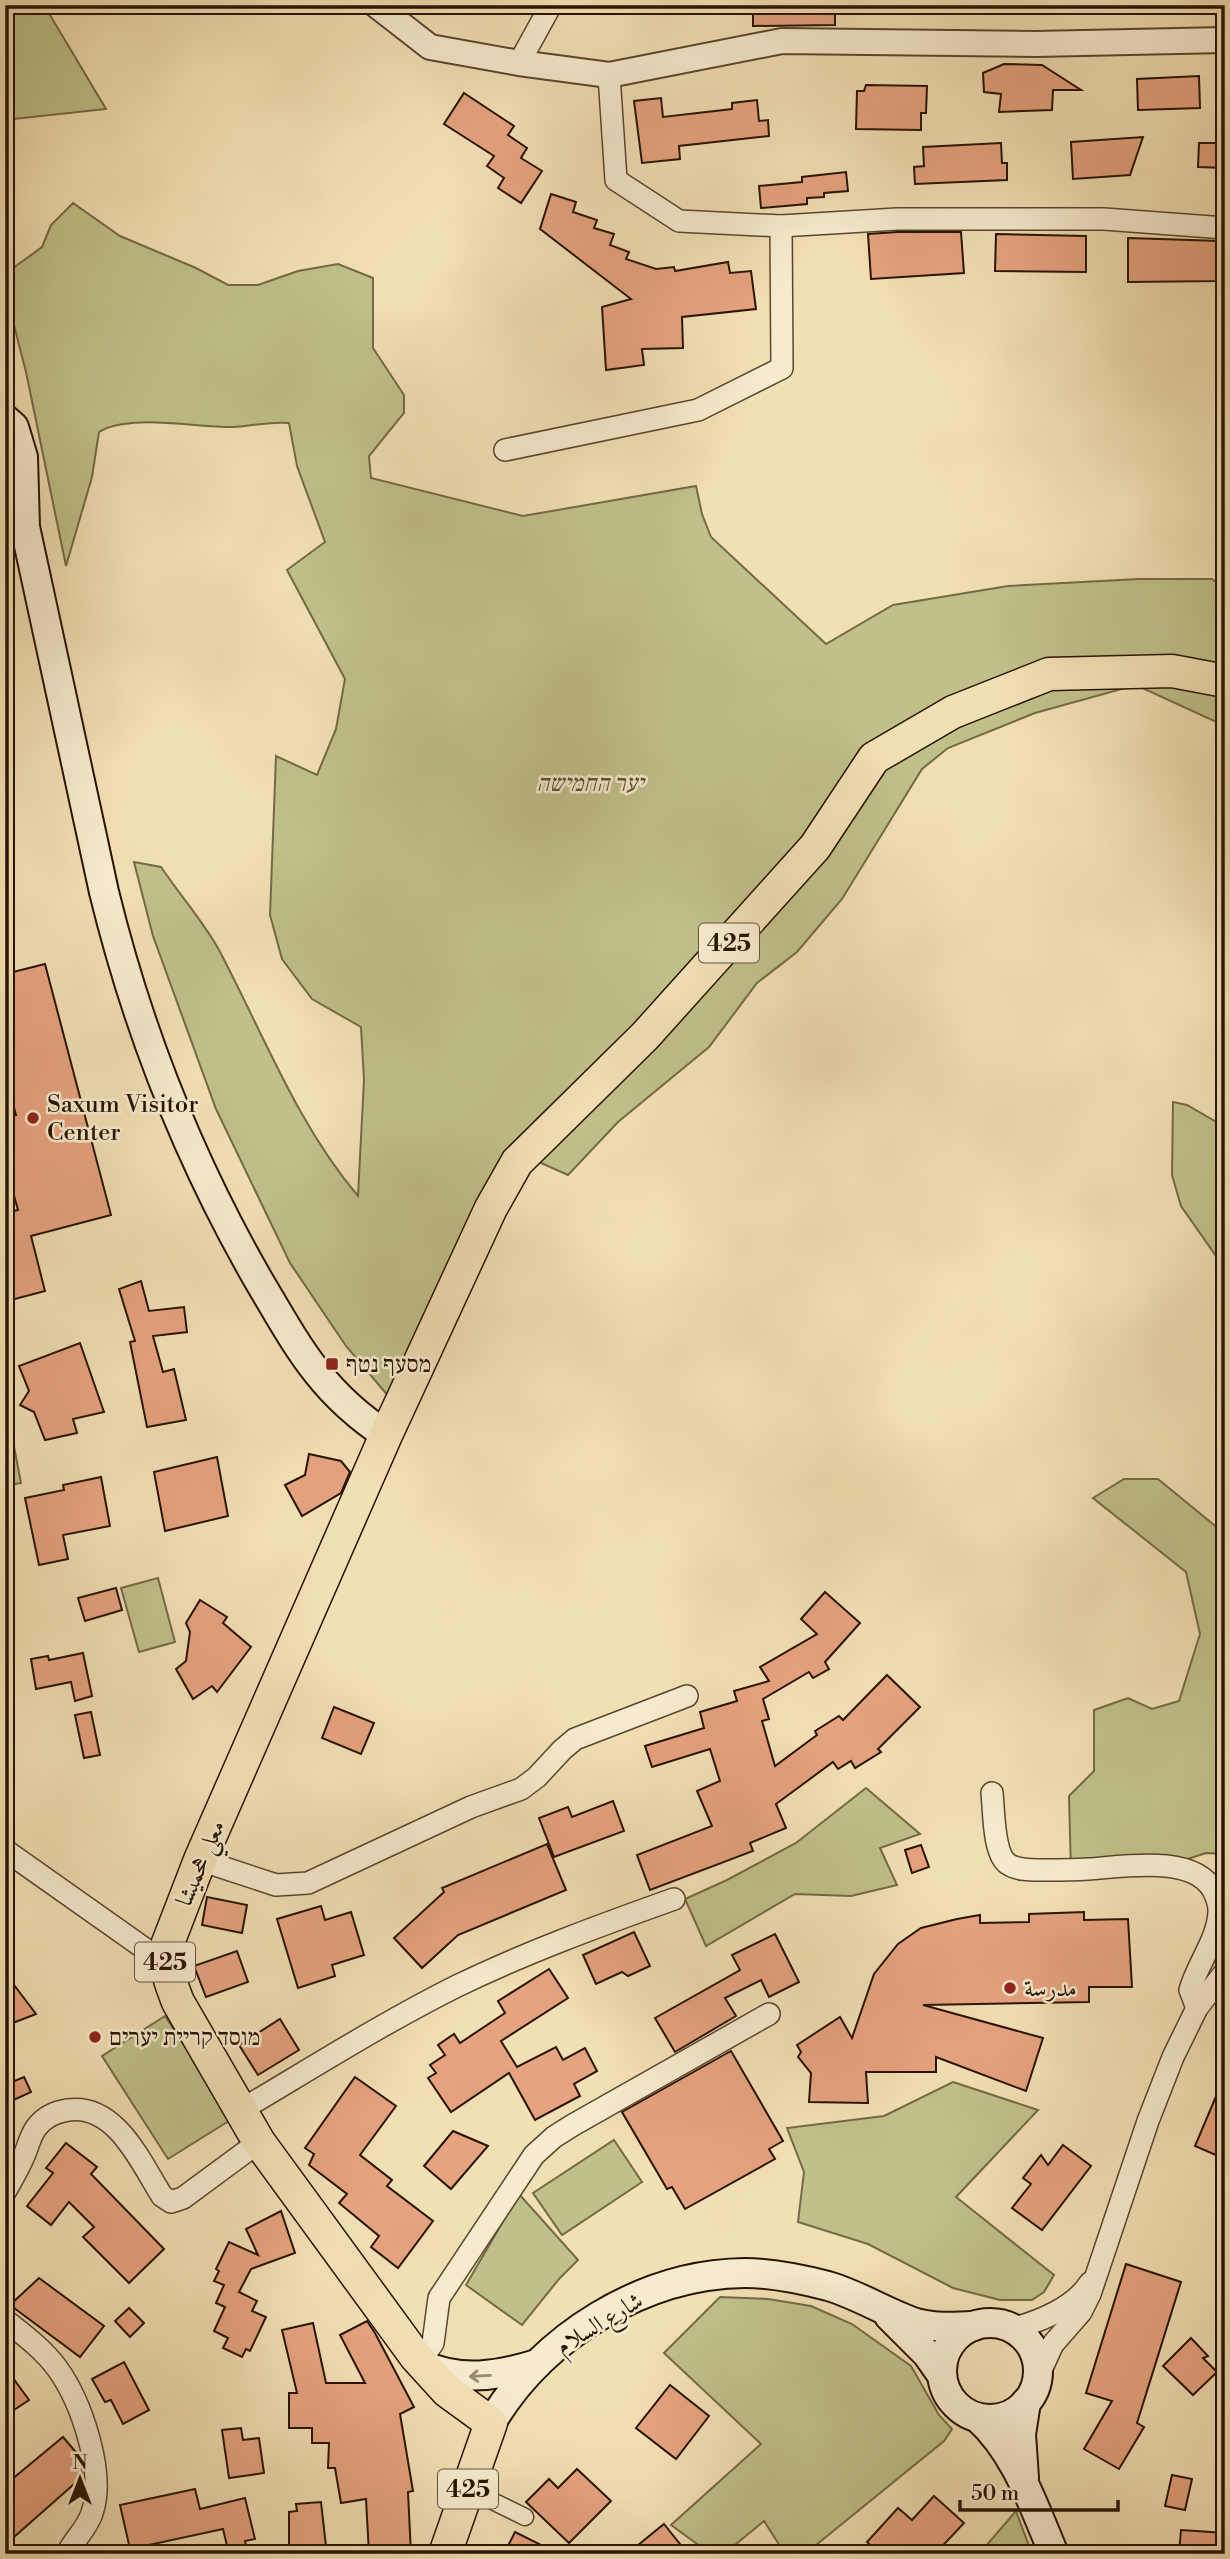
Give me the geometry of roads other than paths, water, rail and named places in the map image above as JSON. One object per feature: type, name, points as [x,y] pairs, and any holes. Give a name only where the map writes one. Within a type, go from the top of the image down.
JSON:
[{"type":"main road","points":[[5,419],[14,427],[23,457],[25,527],[103,892],[118,950],[163,1086],[181,1129],[241,1250],[303,1356],[341,1401],[386,1436]]},
{"type":"main road","name":"425","points":[[386,1436],[491,1208],[517,1162],[645,1036],[815,847],[874,758],[953,712],[1049,674],[1172,671],[1225,681]]},
{"type":"main road","name":"معلي هحميشا","points":[[165,1963],[166,1948],[172,1930],[200,1860],[386,1436]]},
{"type":"main road","name":"425","points":[[165,1963],[178,2002],[259,2142],[421,2363],[447,2391],[491,2424]]},
{"type":"main road","name":"شارع السلام","points":[[445,2554],[491,2424],[505,2399],[537,2364],[578,2330],[612,2309],[665,2287],[710,2276],[745,2273],[778,2275],[854,2294],[918,2323],[974,2326]]},
{"type":"main road","name":"شارع السلام","points":[[873,2304],[928,2354],[942,2374]]},
{"type":"main road","points":[[1025,2488],[1021,2434],[1031,2390],[1037,2362],[1031,2347],[1020,2334],[990,2323],[974,2326],[960,2334],[949,2346],[943,2360],[945,2389],[953,2402],[964,2412],[978,2418],[1008,2416],[1022,2407],[1031,2390]]},
{"type":"main road","points":[[421,2363],[441,2373],[478,2376],[503,2374],[537,2364]]},
{"type":"main road","points":[[978,2418],[998,2440],[1058,2553]]},
{"type":"street","points":[[376,5],[430,47],[519,64],[608,75],[782,41],[1035,44],[1225,40]]},
{"type":"street","points":[[519,64],[551,5]]},
{"type":"street","points":[[608,75],[616,180],[679,222],[780,226],[897,219],[1104,219],[1225,228]]},
{"type":"street","points":[[505,450],[698,410],[782,368],[780,226]]},
{"type":"street","points":[[200,1860],[276,1885],[309,1883],[471,1807],[521,1789],[575,1739],[687,1696]]},
{"type":"street","points":[[992,1793],[998,1846],[1009,1865],[1027,1870],[1080,1870],[1153,1865],[1179,1868],[1198,1874],[1209,1884],[1220,1908],[1218,1923],[1190,1990],[1197,2008]]},
{"type":"street","points":[[5,1850],[165,1963]]},
{"type":"street","points":[[240,2110],[459,1986],[592,1928],[674,1899]]},
{"type":"street","points":[[1031,2390],[1053,2344],[1081,2312],[1173,2057],[1197,2008],[1225,1972]]},
{"type":"street","points":[[421,2363],[433,2343],[439,2298],[534,2155],[573,2125],[769,2014]]},
{"type":"street","points":[[5,2192],[24,2157],[34,2131],[45,2118],[58,2111],[73,2109],[93,2113],[112,2124],[126,2140],[162,2196],[171,2202],[183,2197],[259,2142]]},
{"type":"street","points":[[1011,2329],[1046,2317],[1072,2301],[1087,2287],[1098,2269]]},
{"type":"street","points":[[5,2320],[34,2343],[58,2369],[78,2407],[91,2448],[96,2482],[93,2511],[83,2533],[70,2546],[67,2554]]},
{"type":"street","points":[[468,2489],[525,2517]]},
{"type":"place","name":"Saxum Visitor Center","points":[[33,1118]]},
{"type":"place","name":"מסעף נטף","points":[[332,1364]]},
{"type":"place","name":"مدرسة","points":[[1010,1988]]},
{"type":"place","name":"מוסד קריית יערים","points":[[95,2037]]},
{"type":"park label","name":"יער החמישה","points":[[590,783]]}]
